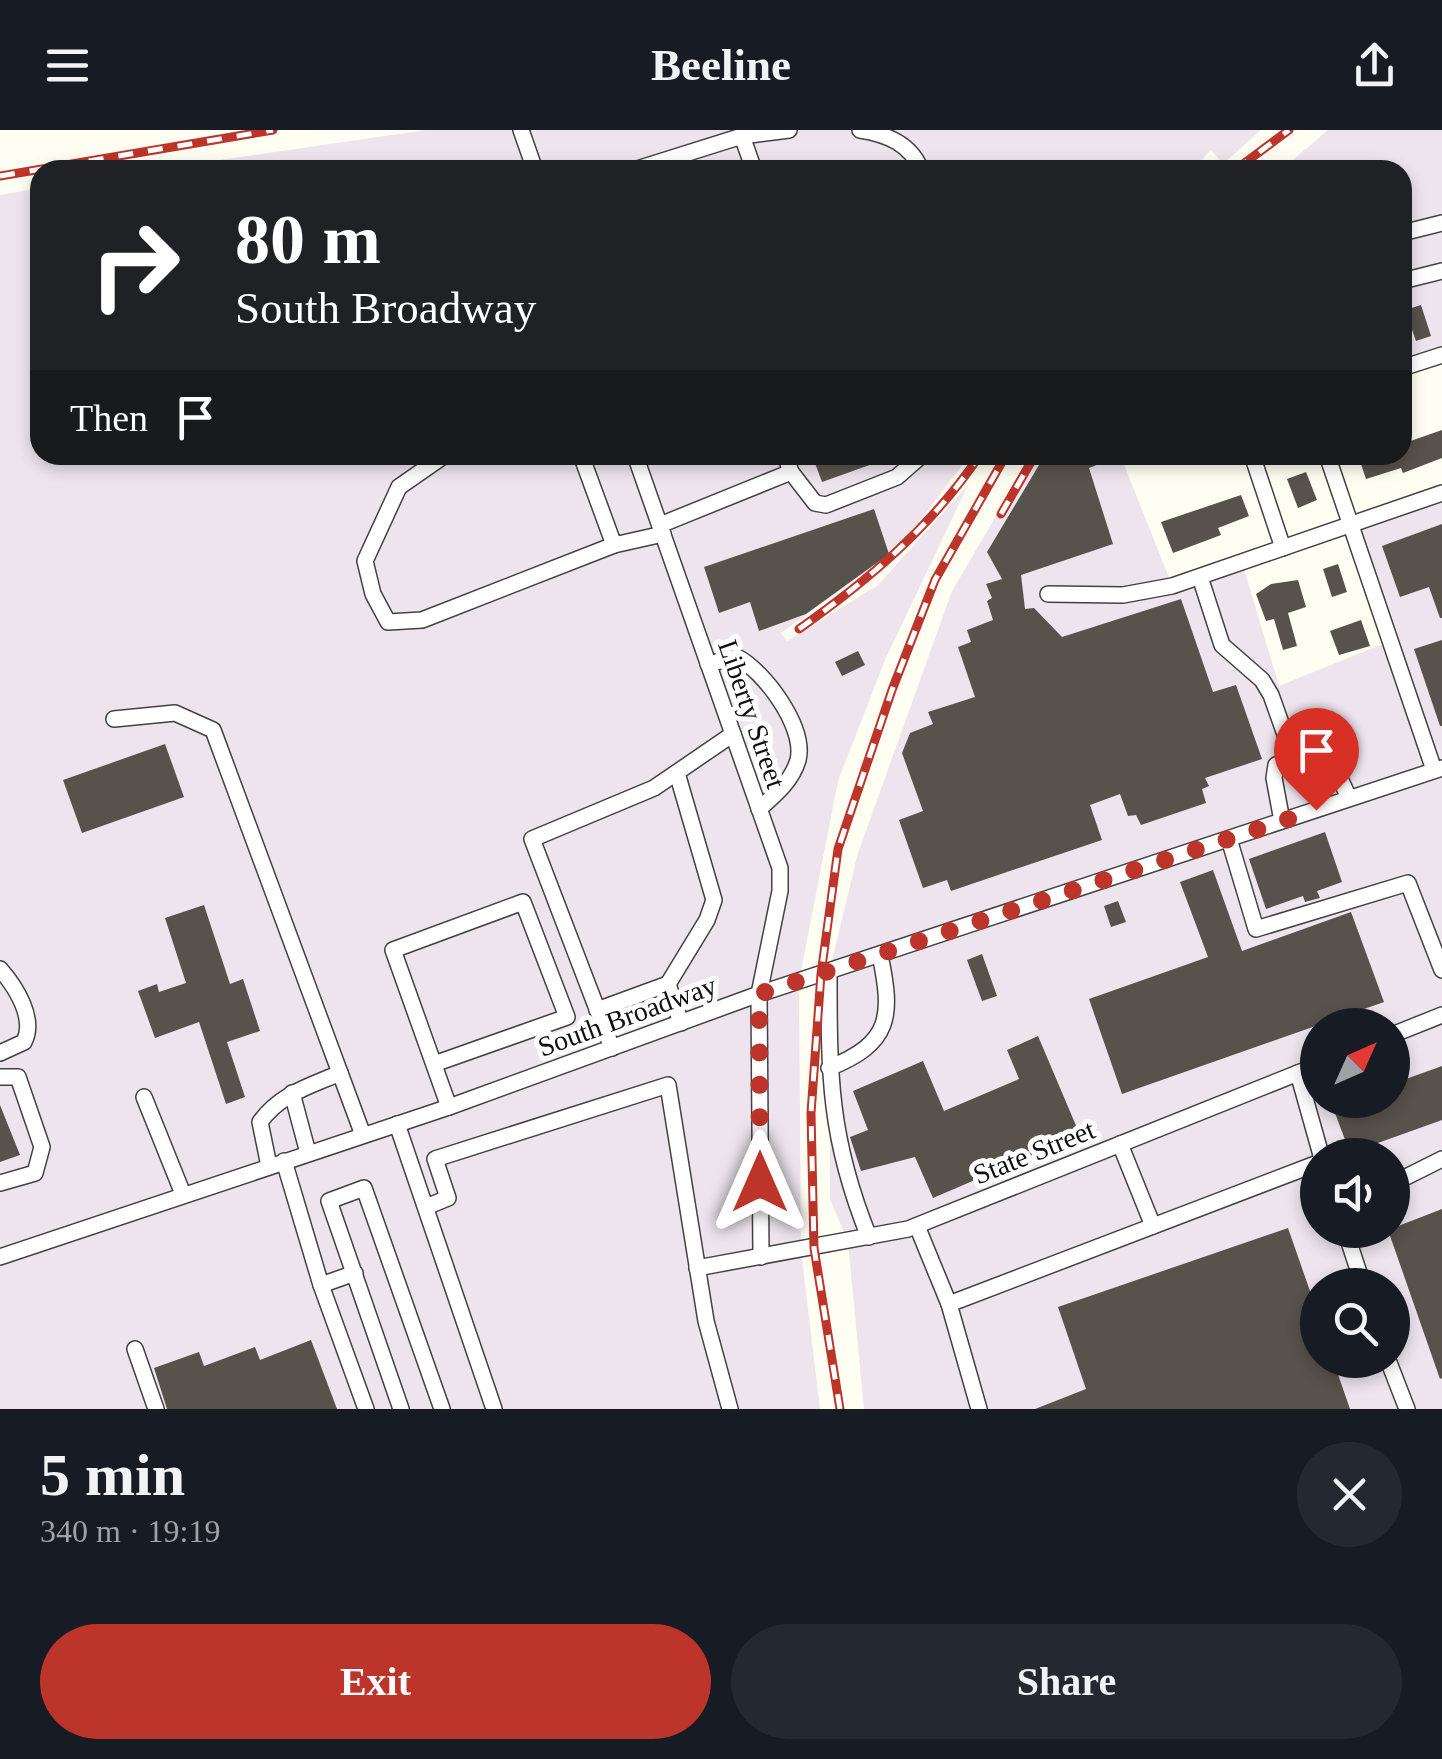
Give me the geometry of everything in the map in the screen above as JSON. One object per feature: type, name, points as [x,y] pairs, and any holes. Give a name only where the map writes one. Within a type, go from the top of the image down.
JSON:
[{"type":"street","points":[[521,130],[532,160]]},
{"type":"street","points":[[666,160],[742,136],[790,130]]},
{"type":"street","points":[[860,130],[886,133],[917,160]]},
{"type":"street","points":[[742,136],[750,160]]},
{"type":"street","points":[[1412,230],[1442,223]]},
{"type":"street","points":[[1412,278],[1442,271]]},
{"type":"street","points":[[1412,365],[1442,355]]},
{"type":"street","points":[[432,465],[400,487],[365,561],[374,594],[388,622],[422,620],[614,544],[661,530],[791,472]]},
{"type":"street","points":[[585,465],[614,544]]},
{"type":"street","name":"Liberty Street","points":[[638,465],[780,868],[780,891],[759,994],[761,1257]]},
{"type":"street","points":[[788,465],[814,503],[826,505],[897,477],[911,465]]},
{"type":"street","points":[[1255,465],[1283,548]]},
{"type":"street","points":[[1331,465],[1438,769]]},
{"type":"street","points":[[1048,594],[1123,595],[1172,586],[1442,493]]},
{"type":"street","points":[[1200,577],[1222,645],[1262,680],[1272,695],[1293,757]]},
{"type":"street","points":[[708,664],[737,657],[757,668],[771,683],[798,743],[799,757],[790,778],[759,809]]},
{"type":"street","points":[[114,719],[175,713],[213,730],[362,1136]]},
{"type":"street","points":[[612,1048],[532,839],[654,788],[733,734]]},
{"type":"street","points":[[1282,821],[1274,778],[1276,765],[1293,757],[1329,747],[1349,798]]},
{"type":"street","name":"South Broadway","points":[[0,1257],[449,1107],[759,994],[1438,769]]},
{"type":"street","points":[[597,1010],[668,984],[708,920],[714,900],[677,774]]},
{"type":"street","points":[[1229,839],[1256,929],[1408,883],[1442,970]]},
{"type":"street","points":[[434,1064],[567,1016],[522,902],[393,950],[449,1107]]},
{"type":"street","points":[[829,1068],[874,1046],[881,1034],[889,998],[880,954]]},
{"type":"street","points":[[0,969],[15,988],[29,1023],[24,1042],[0,1053]]},
{"type":"street","points":[[829,972],[829,1068],[844,1176],[868,1238]]},
{"type":"street","points":[[668,984],[681,1023]]},
{"type":"street","points":[[1410,1028],[1442,1015]]},
{"type":"street","points":[[1298,1072],[1316,1138]]},
{"type":"street","name":"State Street","points":[[697,1268],[918,1226],[1298,1072]]},
{"type":"street","points":[[340,1073],[292,1094],[260,1122],[366,1409]]},
{"type":"street","points":[[0,1078],[18,1077],[42,1147],[35,1173],[0,1183]]},
{"type":"street","points":[[426,1207],[448,1198],[436,1159],[668,1086],[697,1268],[730,1409]]},
{"type":"street","points":[[292,1094],[308,1153]]},
{"type":"street","points":[[144,1097],[183,1194]]},
{"type":"street","points":[[398,1124],[494,1409]]},
{"type":"street","points":[[1120,1144],[1153,1226]]},
{"type":"street","points":[[1410,1175],[1442,1159]]},
{"type":"street","points":[[949,1304],[1300,1170]]},
{"type":"street","points":[[401,1409],[329,1201],[364,1188],[442,1409]]},
{"type":"street","points":[[918,1226],[949,1304],[979,1409]]},
{"type":"street","points":[[321,1285],[355,1273]]},
{"type":"street","points":[[136,1349],[156,1409]]},
{"type":"street","points":[[1395,1378],[1408,1409]]},
{"type":"shaded area","points":[[426,130],[1261,130],[1227,160],[1220,160],[1211,150],[1202,160],[220,160]]},
{"type":"shaded area","points":[[1328,130],[1442,130],[1442,355],[1412,365],[1412,160],[1293,160]]},
{"type":"shaded area","points":[[30,190],[30,465],[962,465],[915,527],[880,562],[781,633],[787,641],[878,585],[968,485],[885,660],[838,781],[799,981],[801,1250],[820,1409],[0,1409],[0,195]]},
{"type":"shaded area","points":[[1026,465],[1124,465],[1172,585],[1242,562],[1279,686],[1390,641],[1351,524],[1442,493],[1442,1409],[864,1409],[848,1242],[830,1199],[829,972],[858,853],[952,591]]},
{"type":"building","points":[[1421,305],[1431,336],[1416,341],[1412,308]]},
{"type":"building","points":[[1442,430],[1442,458],[1403,473],[1401,468],[1366,479],[1361,465],[1412,465],[1412,440]]},
{"type":"building","points":[[816,465],[870,465],[822,482]]},
{"type":"building","points":[[1039,465],[1097,465],[1089,468],[1113,544],[1021,575],[1025,609],[1034,608],[1062,637],[1181,599],[1213,692],[1236,685],[1262,759],[1205,778],[1209,786],[1202,789],[1206,803],[1141,825],[1136,815],[1128,816],[1120,794],[1090,805],[1102,840],[951,891],[947,880],[923,888],[899,820],[923,811],[902,753],[910,733],[933,724],[928,712],[975,697],[958,647],[971,642],[967,630],[993,620],[987,601],[992,598],[986,584],[1002,579],[987,552]]},
{"type":"building","points":[[1306,472],[1317,500],[1298,508],[1287,479]]},
{"type":"building","points":[[1241,495],[1249,516],[1218,528],[1221,535],[1173,553],[1161,522]]},
{"type":"building","points":[[874,509],[889,554],[806,614],[759,631],[750,602],[719,613],[704,567]]},
{"type":"building","points":[[1442,524],[1440,618],[1429,587],[1400,597],[1382,546]]},
{"type":"building","points":[[1338,564],[1347,592],[1332,597],[1323,569]]},
{"type":"building","points":[[1298,580],[1306,607],[1288,613],[1297,646],[1283,650],[1274,619],[1266,621],[1256,594],[1271,584]]},
{"type":"building","points":[[1361,620],[1370,646],[1339,655],[1330,631]]},
{"type":"building","points":[[1442,640],[1442,726],[1440,726],[1414,649]]},
{"type":"building","points":[[858,651],[865,665],[842,676],[835,662]]},
{"type":"building","points":[[165,744],[184,797],[82,833],[63,780]]},
{"type":"building","points":[[1325,832],[1342,882],[1317,891],[1320,898],[1305,902],[1303,896],[1266,909],[1249,859]]},
{"type":"building","points":[[1213,870],[1242,951],[1351,912],[1384,1002],[1367,1008],[1300,1008],[1300,1031],[1122,1094],[1089,999],[1208,957],[1180,882]]},
{"type":"building","points":[[1118,901],[1126,922],[1111,927],[1104,906]]},
{"type":"building","points":[[204,905],[230,984],[243,979],[260,1031],[227,1042],[245,1097],[226,1104],[199,1022],[155,1038],[138,991],[157,984],[159,992],[186,983],[165,918]]},
{"type":"building","points":[[982,954],[997,996],[982,1001],[967,960]]},
{"type":"building","points":[[1038,1036],[1080,1135],[933,1198],[915,1157],[861,1171],[850,1137],[868,1130],[853,1091],[923,1061],[944,1111],[1019,1079],[1007,1050]]},
{"type":"building","points":[[1442,1066],[1442,1120],[1392,1138],[1344,1138],[1337,1118],[1410,1118],[1410,1078]]},
{"type":"building","points":[[0,1105],[20,1155],[0,1162]]},
{"type":"building","points":[[1442,1209],[1440,1379],[1410,1293],[1410,1268],[1401,1268],[1394,1248],[1410,1248],[1410,1221]]},
{"type":"building","points":[[1288,1228],[1302,1268],[1300,1378],[1339,1378],[1350,1409],[1035,1409],[1086,1389],[1058,1307]]},
{"type":"building","points":[[311,1340],[337,1409],[167,1409],[154,1368],[199,1352],[204,1366],[255,1347],[260,1360]]},
{"type":"railway","points":[[95,160],[273,130]]},
{"type":"railway","points":[[1248,160],[1289,130]]},
{"type":"railway","points":[[0,176],[30,171]]},
{"type":"railway","points":[[799,629],[898,550],[941,506],[973,465]]},
{"type":"railway","points":[[840,1409],[814,1248],[811,1113],[821,974],[838,849],[892,690],[935,580],[1000,465]]},
{"type":"railway","points":[[1001,514],[1029,465]]},
{"type":"route","points":[[760,1182],[759,994],[1316,810]]}]
